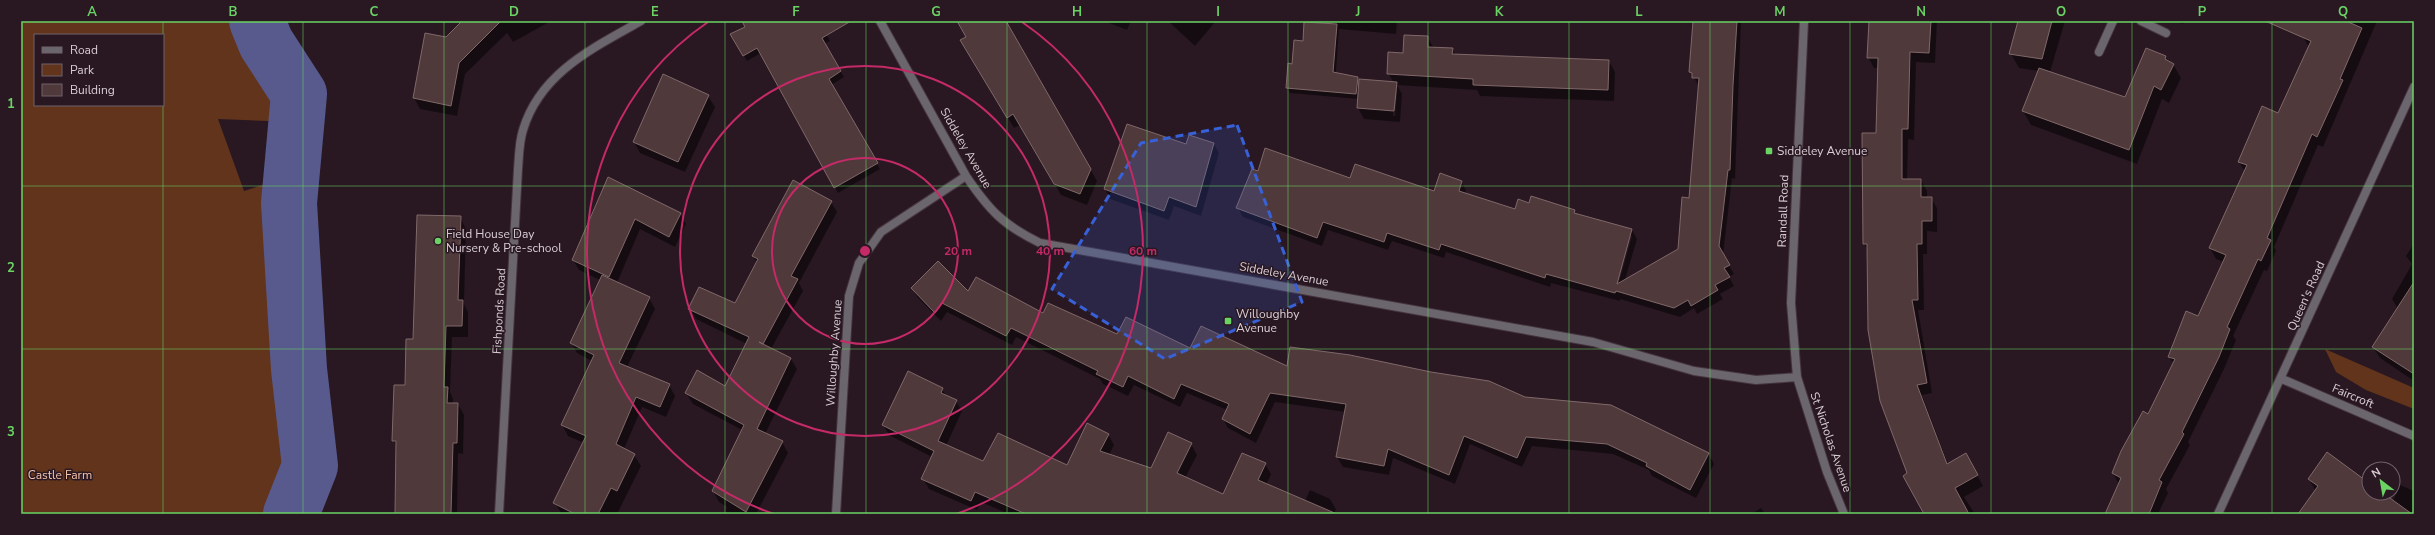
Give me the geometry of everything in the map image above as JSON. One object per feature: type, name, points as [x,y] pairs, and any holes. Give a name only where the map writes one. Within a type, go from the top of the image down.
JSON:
[{"type":"street","name":"Fishponds Road","points":[[499,514],[518,169],[522,131],[538,98],[562,70],[576,58],[641,21]]},
{"type":"street","name":"Siddeley Avenue","points":[[880,21],[966,176],[997,217],[1014,230],[1040,243],[1593,342],[1635,352],[1694,371],[1756,380],[1797,377]]},
{"type":"street","name":"Randall Road","points":[[1797,377],[1791,303],[1804,21]]},
{"type":"street","points":[[2099,52],[2113,21]]},
{"type":"street","points":[[2141,21],[2166,33]]},
{"type":"street","name":"Queen's Road","points":[[2218,514],[2282,379],[2414,87]]},
{"type":"street","name":"Willoughby Avenue","points":[[836,514],[849,296],[859,263],[881,232],[966,176]]},
{"type":"street","name":"St Nicholas Avenue","points":[[1797,377],[1827,472],[1844,514]]},
{"type":"street","name":"Faircroft","points":[[2282,379],[2414,436]]},
{"type":"highlighted area","points":[[1237,125],[1302,302],[1165,359],[1052,289],[1141,143]]},
{"type":"green space","name":"Castle Farm","points":[[21,21],[257,21],[266,43],[299,94],[296,122],[218,119],[244,191],[291,176],[289,203],[299,369],[310,466],[291,514],[21,514]]},
{"type":"green space","points":[[2325,349],[2414,388],[2414,409],[2366,390],[2336,372]]},
{"type":"building","points":[[462,21],[501,21],[459,63],[451,106],[413,98],[425,33],[446,37]]},
{"type":"building","points":[[742,21],[851,21],[822,38],[841,71],[829,79],[878,163],[834,188],[757,48],[743,56],[730,34],[745,27]]},
{"type":"building","points":[[957,21],[1006,21],[1091,169],[1080,194],[1054,184],[1013,114],[1007,118],[960,40],[966,37]]},
{"type":"building","points":[[1693,21],[1737,21],[1730,170],[1728,170],[1719,246],[1730,265],[1724,268],[1730,277],[1715,285],[1718,290],[1691,306],[1688,300],[1674,308],[1616,291],[1615,293],[1546,274],[1545,278],[1441,244],[1439,250],[1387,233],[1384,242],[1323,222],[1317,238],[1236,208],[1252,169],[1258,171],[1265,148],[1350,178],[1355,164],[1434,191],[1440,173],[1462,181],[1459,191],[1515,209],[1518,199],[1529,203],[1531,196],[1575,210],[1574,213],[1632,229],[1617,284],[1678,249],[1682,197],[1689,198],[1699,78],[1692,78],[1692,73],[1689,72]]},
{"type":"building","points":[[1869,21],[1931,21],[1929,53],[1910,52],[1908,129],[1902,129],[1902,179],[1921,179],[1921,197],[1932,197],[1932,221],[1922,221],[1922,244],[1917,244],[1918,300],[1912,300],[1927,383],[1917,385],[1947,464],[1966,453],[1978,475],[1955,488],[1969,514],[1924,514],[1903,476],[1907,473],[1880,401],[1868,330],[1867,244],[1863,244],[1862,133],[1876,133],[1878,58],[1867,58]]},
{"type":"building","points":[[2018,21],[2052,21],[2042,59],[2009,54]]},
{"type":"building","points":[[2265,21],[2346,21],[2362,28],[2340,79],[2343,80],[2317,137],[2312,134],[2267,238],[2271,240],[2261,261],[2258,259],[2227,327],[2230,329],[2219,357],[2182,432],[2184,434],[2159,480],[2162,482],[2149,514],[2105,514],[2121,478],[2112,473],[2121,451],[2143,411],[2148,414],[2175,359],[2168,357],[2186,311],[2198,316],[2226,255],[2209,248],[2247,165],[2238,162],[2262,106],[2278,113],[2311,41]]},
{"type":"building","points":[[1304,22],[1337,24],[1333,72],[1358,77],[1356,94],[1286,88],[1288,63],[1292,64],[1294,40],[1303,41]]},
{"type":"building","points":[[1404,35],[1428,36],[1428,47],[1453,48],[1452,54],[1609,60],[1608,90],[1473,85],[1473,79],[1387,74],[1388,52],[1403,53]]},
{"type":"building","points":[[2146,48],[2166,56],[2165,59],[2174,64],[2161,90],[2154,86],[2129,150],[2022,111],[2039,68],[2125,97]]},
{"type":"building","points":[[663,74],[709,95],[678,162],[633,142]]},
{"type":"building","points":[[1359,79],[1397,82],[1394,111],[1357,108]]},
{"type":"building","points":[[1127,124],[1186,144],[1189,135],[1214,143],[1196,207],[1169,197],[1164,211],[1104,189]]},
{"type":"building","points":[[608,177],[681,213],[669,237],[635,219],[609,277],[572,260]]},
{"type":"building","points":[[793,180],[832,201],[791,276],[798,279],[763,344],[791,358],[757,429],[783,441],[746,512],[712,491],[744,425],[685,393],[697,370],[725,386],[749,337],[688,309],[699,287],[735,303],[758,259],[752,256]]},
{"type":"building","points":[[417,215],[461,216],[458,300],[463,300],[462,326],[446,326],[444,387],[448,387],[447,403],[458,403],[457,443],[453,443],[451,514],[395,514],[396,441],[392,441],[394,385],[405,385],[406,339],[413,339]]},
{"type":"building","points":[[938,261],[968,291],[976,277],[1043,313],[1048,303],[1117,334],[1126,317],[1190,348],[1201,326],[1287,366],[1290,347],[1350,355],[1431,372],[1489,381],[1525,397],[1611,405],[1709,453],[1690,490],[1646,466],[1647,463],[1607,444],[1526,437],[1517,458],[1464,436],[1449,475],[1388,449],[1384,466],[1336,457],[1346,404],[1270,393],[1250,434],[1222,419],[1229,404],[1181,384],[1174,399],[1128,376],[1123,387],[1096,374],[1098,371],[1011,328],[1006,336],[942,303],[935,313],[911,288]]},
{"type":"building","points":[[602,275],[650,297],[619,363],[670,384],[660,407],[636,397],[616,444],[635,454],[617,491],[611,488],[598,514],[575,514],[553,503],[586,436],[561,425],[594,355],[570,343]]},
{"type":"building","points":[[2414,282],[2414,374],[2372,347]]},
{"type":"building","points":[[908,371],[943,388],[941,393],[957,400],[938,441],[983,461],[998,433],[1067,465],[1087,423],[1109,434],[1100,451],[1151,468],[1168,432],[1192,443],[1177,473],[1223,494],[1242,453],[1266,463],[1258,480],[1337,514],[1026,514],[975,492],[971,501],[921,479],[934,451],[882,425]]},
{"type":"building","points":[[2327,452],[2361,477],[2361,501],[2394,501],[2412,514],[2298,514],[2318,486],[2308,479]]},
{"type":"waterway","points":[[257,21],[266,43],[299,94],[289,203],[299,369],[310,466],[291,514]]},
{"type":"place","name":"Siddeley Avenue","points":[[1769,151]]},
{"type":"place","name":"Field House Day Nursery & Pre-school","points":[[438,241]]},
{"type":"place","name":"Willoughby Avenue","points":[[1228,321]]}]
